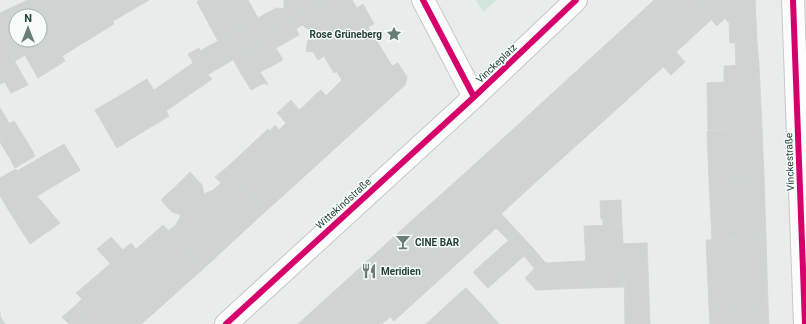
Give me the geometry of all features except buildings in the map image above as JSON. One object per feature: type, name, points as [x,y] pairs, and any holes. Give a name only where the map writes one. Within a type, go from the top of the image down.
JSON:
[{"type":"street","name":"Vinckeplatz","points":[[423,0],[474,97],[576,0]]},
{"type":"street","name":"Vinckestraße","points":[[793,0],[804,324]]},
{"type":"street","name":"Wittekindstraße","points":[[226,324],[474,97]]},
{"type":"green space","points":[[476,0],[497,0],[483,12]]},
{"type":"cycle path","points":[[423,0],[474,97]]},
{"type":"cycle path","points":[[226,324],[474,97],[576,0]]},
{"type":"cycle path","points":[[793,0],[805,324]]},
{"type":"place","name":"Rose Grüneberg","points":[[394,34]]},
{"type":"place","name":"CINE BAR","points":[[403,242]]},
{"type":"place","name":"Meridien","points":[[369,271]]}]
